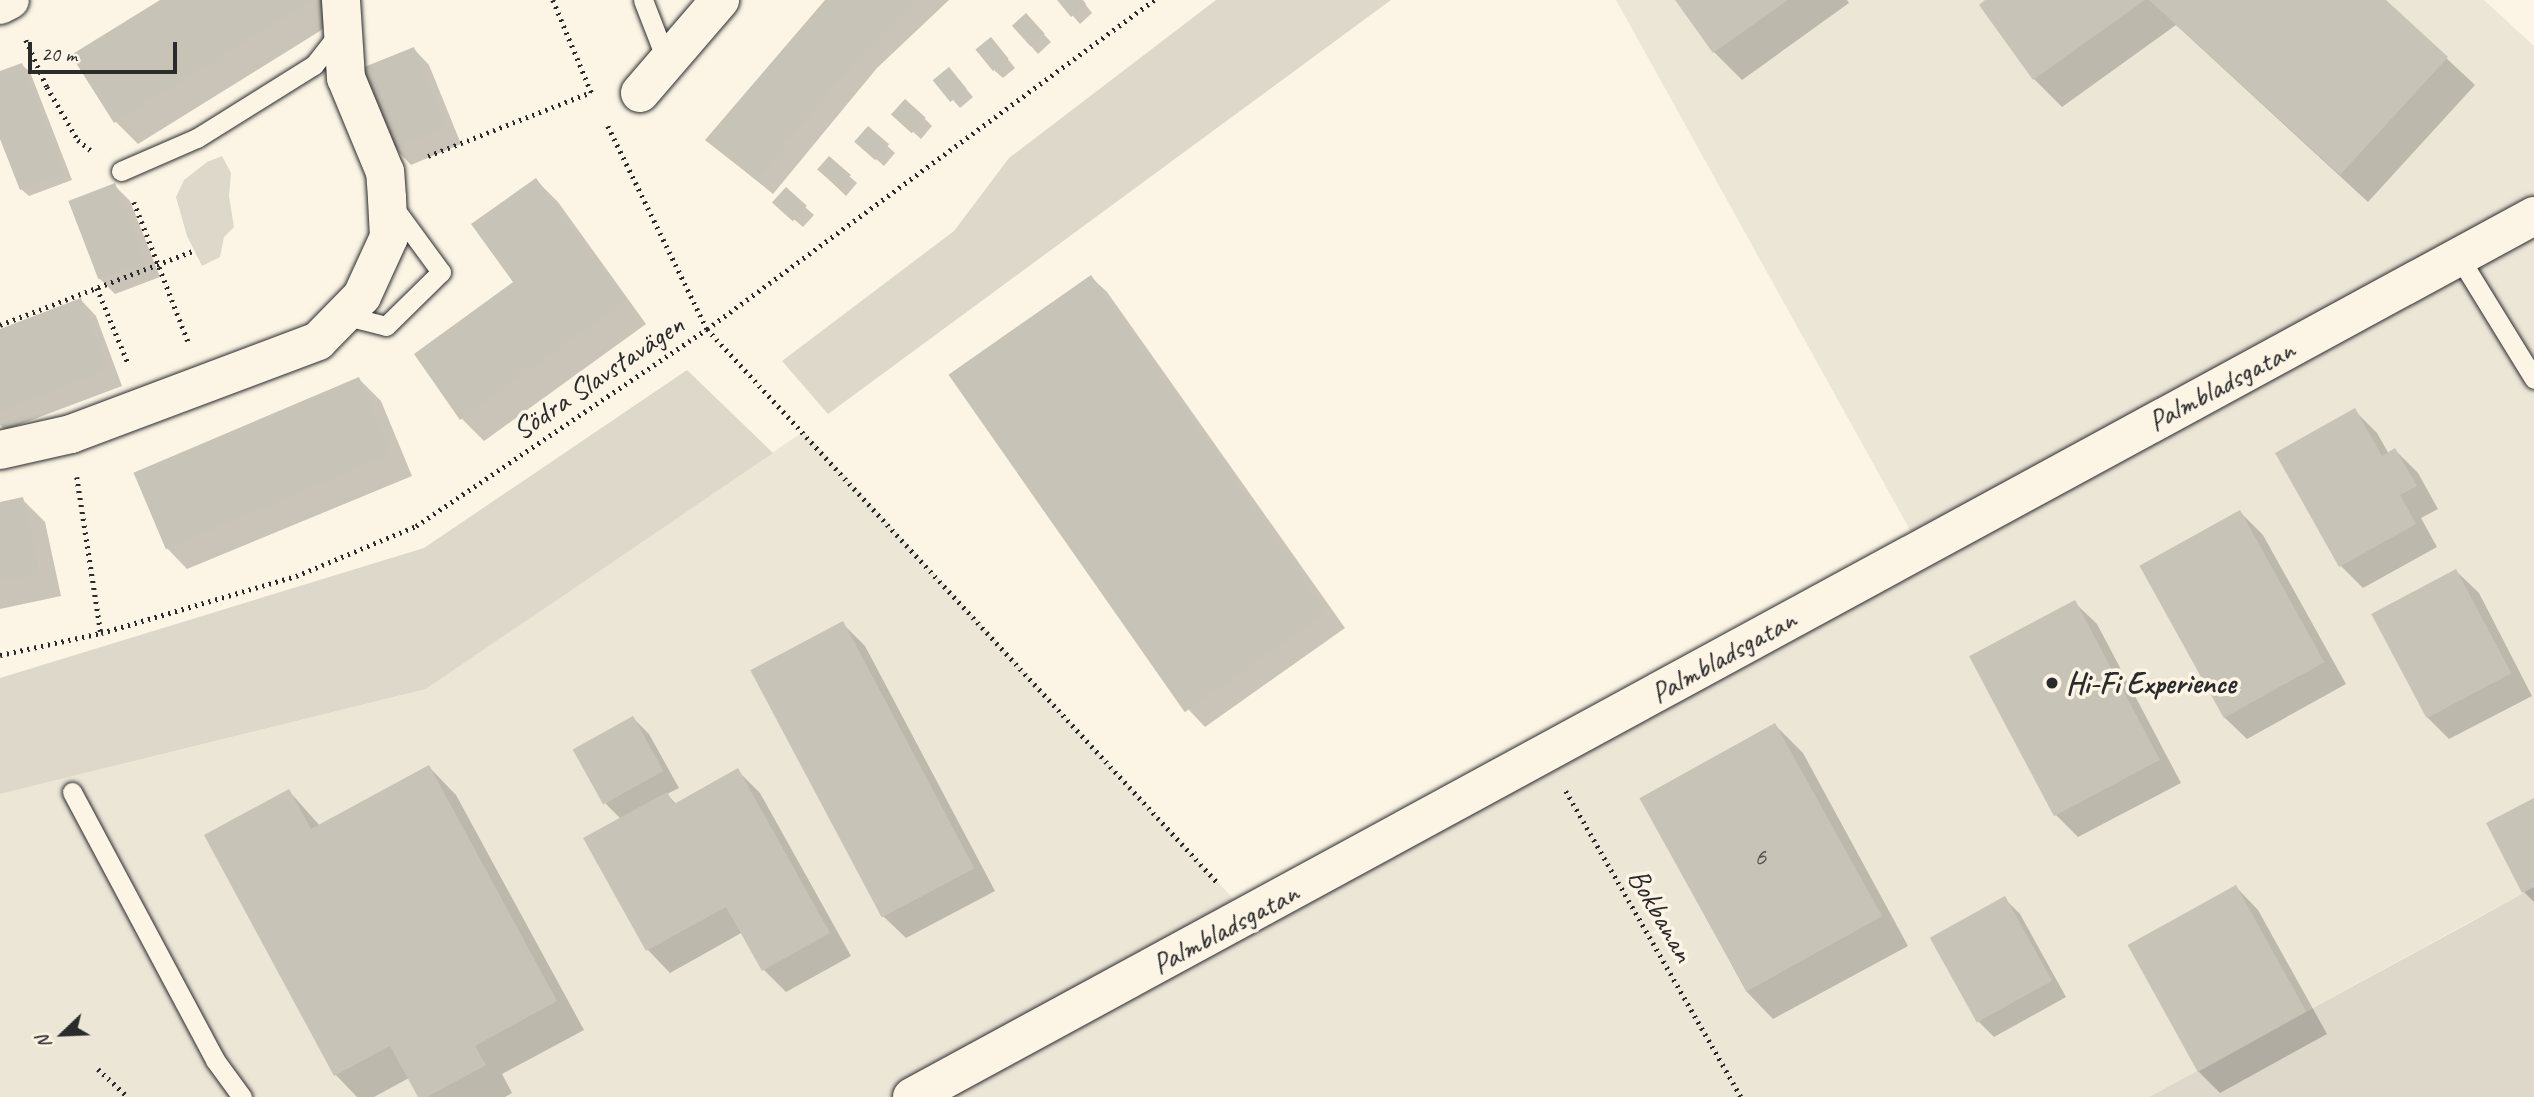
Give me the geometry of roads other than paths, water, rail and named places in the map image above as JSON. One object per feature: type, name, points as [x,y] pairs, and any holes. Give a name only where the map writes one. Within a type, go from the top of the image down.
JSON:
[{"type":"street","points":[[0,5],[10,0]]},
{"type":"street","points":[[640,93],[720,0]]},
{"type":"street","points":[[0,450],[71,434],[318,341],[362,296],[389,237],[386,185],[346,78],[341,16]]},
{"type":"street","name":"Palmbladsgatan","points":[[912,1097],[2534,216]]},
{"type":"lane","points":[[643,0],[667,62]]},
{"type":"lane","points":[[121,171],[197,138],[314,65],[341,16]]},
{"type":"lane","points":[[343,315],[386,326],[441,272],[386,185]]},
{"type":"lane","points":[[2459,257],[2534,379]]},
{"type":"lane","points":[[72,792],[215,1060],[242,1097]]},
{"type":"place","name":"Hi-Fi Experience","points":[[2052,683]]}]
